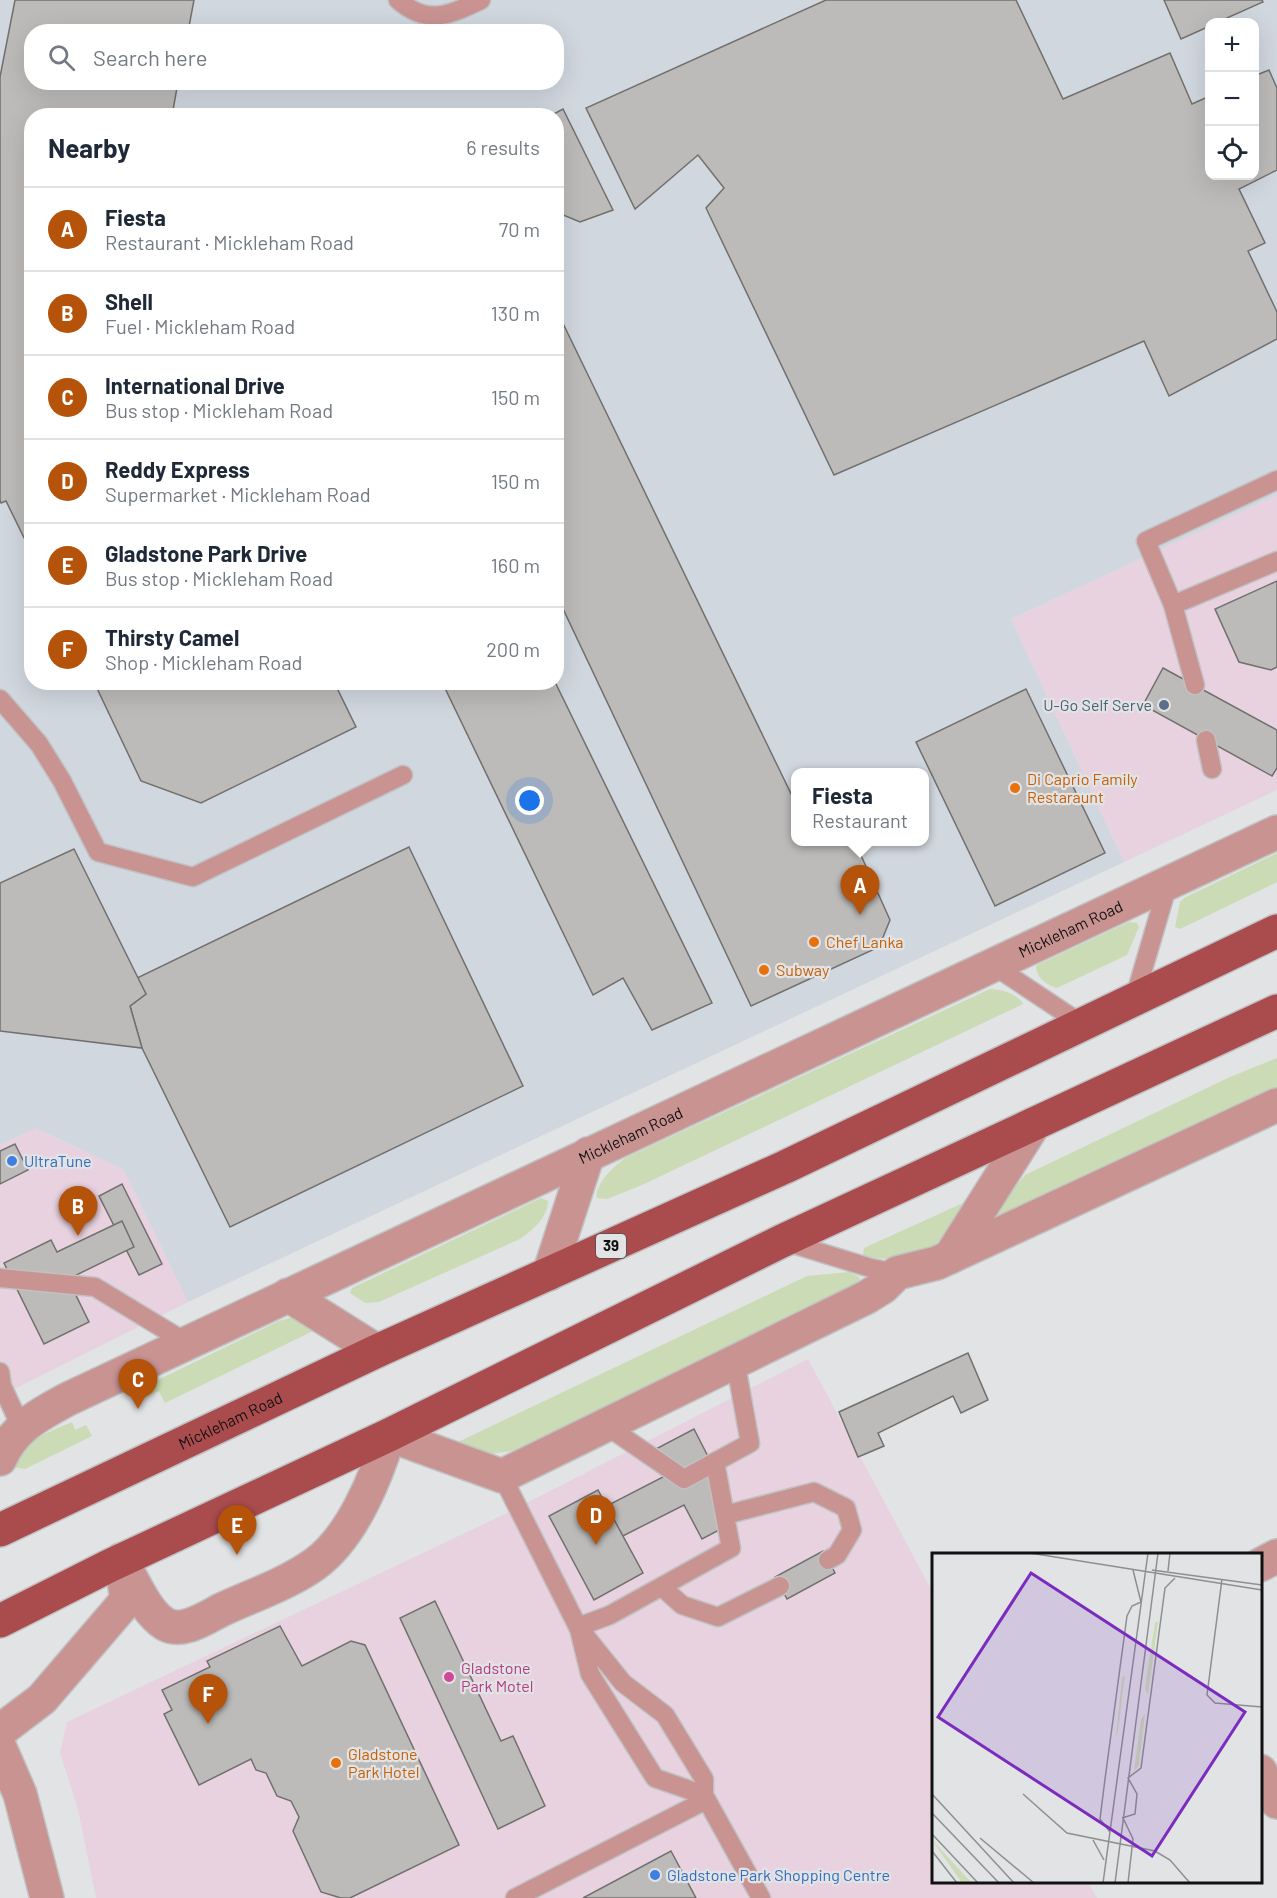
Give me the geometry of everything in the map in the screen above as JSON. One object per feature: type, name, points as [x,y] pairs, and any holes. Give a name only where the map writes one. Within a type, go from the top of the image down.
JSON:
[{"type":"main road","name":"Mickleham Road","points":[[0,1530],[377,1351],[785,1167],[1277,932]]},
{"type":"main road","points":[[0,1621],[121,1560],[388,1435],[782,1241],[1277,1011]]},
{"type":"street","name":"Mickleham Road","points":[[0,1459],[21,1427],[34,1417],[68,1400],[1277,832]]},
{"type":"street","points":[[121,1560],[149,1606],[163,1622],[175,1626],[196,1622],[294,1575],[324,1557],[339,1539],[366,1495],[388,1435],[502,1476],[867,1297],[883,1287],[897,1273],[916,1270],[950,1257],[1277,1104]]},
{"type":"street","points":[[950,1257],[1034,1124]]},
{"type":"street","points":[[549,1274],[588,1154]]},
{"type":"street","points":[[288,1295],[377,1351]]},
{"type":"street","points":[[1262,1564],[1277,1556]]},
{"type":"street","points":[[0,1731],[42,1699],[127,1600],[121,1560]]},
{"type":"street","points":[[0,1748],[20,1794],[47,1898]]},
{"type":"street","points":[[1262,1775],[1277,1802]]},
{"type":"lane","points":[[398,0],[411,11],[430,16],[449,15],[481,0]]},
{"type":"lane","points":[[1195,685],[1173,604],[1146,541],[1277,480]]},
{"type":"lane","points":[[1173,604],[1277,561]]},
{"type":"lane","points":[[0,699],[39,744],[62,781],[98,852],[193,877],[403,775]]},
{"type":"lane","points":[[1206,740],[1212,769]]},
{"type":"lane","points":[[1134,1000],[1168,884]]},
{"type":"lane","points":[[993,965],[1083,1025]]},
{"type":"lane","points":[[782,1241],[871,1268],[897,1273]]},
{"type":"lane","points":[[0,1278],[95,1287],[187,1343]]},
{"type":"lane","points":[[604,1424],[684,1479],[750,1443],[735,1360]]},
{"type":"lane","points":[[0,1372],[2,1386],[21,1427]]},
{"type":"lane","points":[[578,1627],[610,1615],[731,1548],[715,1462]]},
{"type":"lane","points":[[502,1476],[578,1627],[623,1683],[665,1715],[704,1779],[705,1797],[760,1898]]},
{"type":"lane","points":[[725,1515],[814,1492],[846,1508],[852,1530],[837,1555],[828,1560]]},
{"type":"lane","points":[[662,1587],[682,1605],[718,1617],[780,1586]]},
{"type":"lane","points":[[578,1627],[590,1674],[655,1778],[705,1797]]},
{"type":"lane","points":[[515,1898],[705,1797]]},
{"type":"shaded area","points":[[0,0],[1277,0],[1277,495],[1011,619],[1124,862],[188,1302],[124,1170],[36,1128],[0,1145]]},
{"type":"shaded area","name":"U-Go Self Serve","points":[[1277,495],[1277,790],[1124,862],[1011,619]]},
{"type":"shaded area","points":[[36,1128],[124,1170],[188,1302],[0,1396],[0,1145]]},
{"type":"shaded area","points":[[808,1359],[932,1591],[932,1883],[1089,1883],[1097,1898],[96,1898],[78,1809],[60,1753],[67,1722],[503,1515]]},
{"type":"green space","points":[[1277,853],[1277,882],[1180,929],[1175,927],[1180,902],[1184,898]]},
{"type":"green space","points":[[1129,922],[1137,923],[1139,927],[1127,955],[1057,988],[1046,983],[1038,974],[1036,966],[1041,963]]},
{"type":"green space","points":[[990,989],[1009,993],[1021,1000],[1023,1004],[642,1185],[607,1199],[597,1198],[602,1181],[625,1158]]},
{"type":"green space","points":[[1277,1058],[1277,1091],[992,1224],[990,1218],[1025,1175],[1230,1077]]},
{"type":"green space","points":[[541,1198],[548,1201],[543,1218],[520,1239],[379,1302],[365,1303],[350,1293],[352,1288]]},
{"type":"green space","points":[[963,1203],[965,1205],[945,1235],[938,1243],[920,1254],[909,1257],[874,1258],[863,1254],[864,1248]]},
{"type":"green space","points":[[849,1272],[859,1277],[861,1284],[512,1451],[489,1454],[456,1443],[807,1276]]},
{"type":"green space","points":[[294,1317],[319,1328],[165,1403],[159,1391],[138,1401],[133,1392],[279,1321]]},
{"type":"green space","points":[[72,1422],[75,1430],[86,1425],[92,1436],[25,1469],[13,1467],[16,1458],[28,1444]]},
{"type":"building","points":[[15,0],[194,0],[190,24],[24,24],[24,90],[177,90],[173,108],[24,108],[24,538],[6,501],[1,503],[0,500],[0,77]]},
{"type":"building","points":[[826,0],[1016,0],[1063,99],[1170,53],[1192,104],[1205,98],[1205,180],[1257,180],[1239,189],[1265,243],[1248,251],[1277,312],[1277,339],[1169,396],[1144,341],[834,475],[706,208],[724,188],[698,155],[635,209],[586,108]]},
{"type":"building","points":[[1164,0],[1262,0],[1263,2],[1227,18],[1205,18],[1205,28],[1181,39]]},
{"type":"building","points":[[1269,70],[1277,88],[1277,170],[1259,179],[1259,74]]},
{"type":"building","points":[[564,111],[613,210],[580,222],[564,215]]},
{"type":"building","points":[[564,326],[791,794],[791,846],[857,846],[890,920],[879,947],[751,1006],[564,611]]},
{"type":"building","points":[[1277,581],[1277,667],[1271,670],[1239,662],[1215,609]]},
{"type":"building","points":[[1163,668],[1277,730],[1277,768],[1272,776],[1143,705]]},
{"type":"building","points":[[1026,689],[1105,853],[995,906],[916,742]]},
{"type":"building","points":[[98,690],[338,690],[356,727],[201,803],[141,781]]},
{"type":"building","points":[[446,690],[559,690],[712,1003],[652,1030],[623,978],[593,995]]},
{"type":"building","points":[[409,847],[523,1086],[230,1227],[142,1048],[130,1006],[146,994],[137,978]]},
{"type":"building","points":[[74,849],[146,994],[130,1006],[142,1048],[0,1031],[0,883]]},
{"type":"building","name":"UltraTune","points":[[15,1144],[28,1170],[0,1184],[0,1151]]},
{"type":"building","points":[[122,1184],[162,1264],[139,1275],[99,1196]]},
{"type":"building","points":[[122,1221],[134,1247],[68,1279],[89,1322],[44,1344],[4,1263],[51,1240],[57,1252]]},
{"type":"building","points":[[968,1353],[988,1400],[961,1413],[953,1396],[878,1433],[884,1446],[858,1457],[839,1412]]},
{"type":"building","points":[[694,1429],[740,1519],[702,1539],[684,1505],[607,1544],[591,1514],[665,1476],[652,1451]]},
{"type":"building","points":[[598,1490],[643,1573],[594,1600],[549,1516]]},
{"type":"building","points":[[823,1551],[835,1573],[787,1599],[775,1577]]},
{"type":"building","name":"Gladstone Park Motel","points":[[435,1601],[501,1741],[513,1736],[545,1806],[498,1829],[400,1618]]},
{"type":"building","name":"Gladstone Park Hotel","points":[[280,1626],[302,1666],[351,1641],[365,1645],[459,1845],[350,1898],[341,1898],[321,1892],[293,1831],[299,1817],[291,1801],[277,1796],[266,1773],[256,1770],[251,1759],[199,1785],[164,1714],[172,1710],[162,1690],[210,1667],[207,1661]]},
{"type":"building","name":"Gladstone Park Shopping Centre","points":[[671,1851],[696,1898],[583,1898]]},
{"type":"place","name":"U-Go Self Serve","points":[[1164,705]]},
{"type":"place","name":"Di Caprio Family Restaraunt","points":[[1015,788]]},
{"type":"place","name":"Fiesta","points":[[860,915]]},
{"type":"place","name":"Chef Lanka","points":[[814,942]]},
{"type":"place","name":"Subway","points":[[764,970]]},
{"type":"place","name":"UltraTune","points":[[12,1161]]},
{"type":"place","name":"Shell","points":[[78,1236]]},
{"type":"place","name":"International Drive","points":[[138,1409]]},
{"type":"place","name":"Reddy Express","points":[[596,1545]]},
{"type":"place","name":"Gladstone Park Drive","points":[[237,1555]]},
{"type":"place","name":"Gladstone Park Motel","points":[[449,1677]]},
{"type":"place","name":"Thirsty Camel","points":[[208,1724]]},
{"type":"place","name":"Gladstone Park Hotel","points":[[336,1763]]},
{"type":"place","name":"Gladstone Park Shopping Centre","points":[[655,1875]]}]
